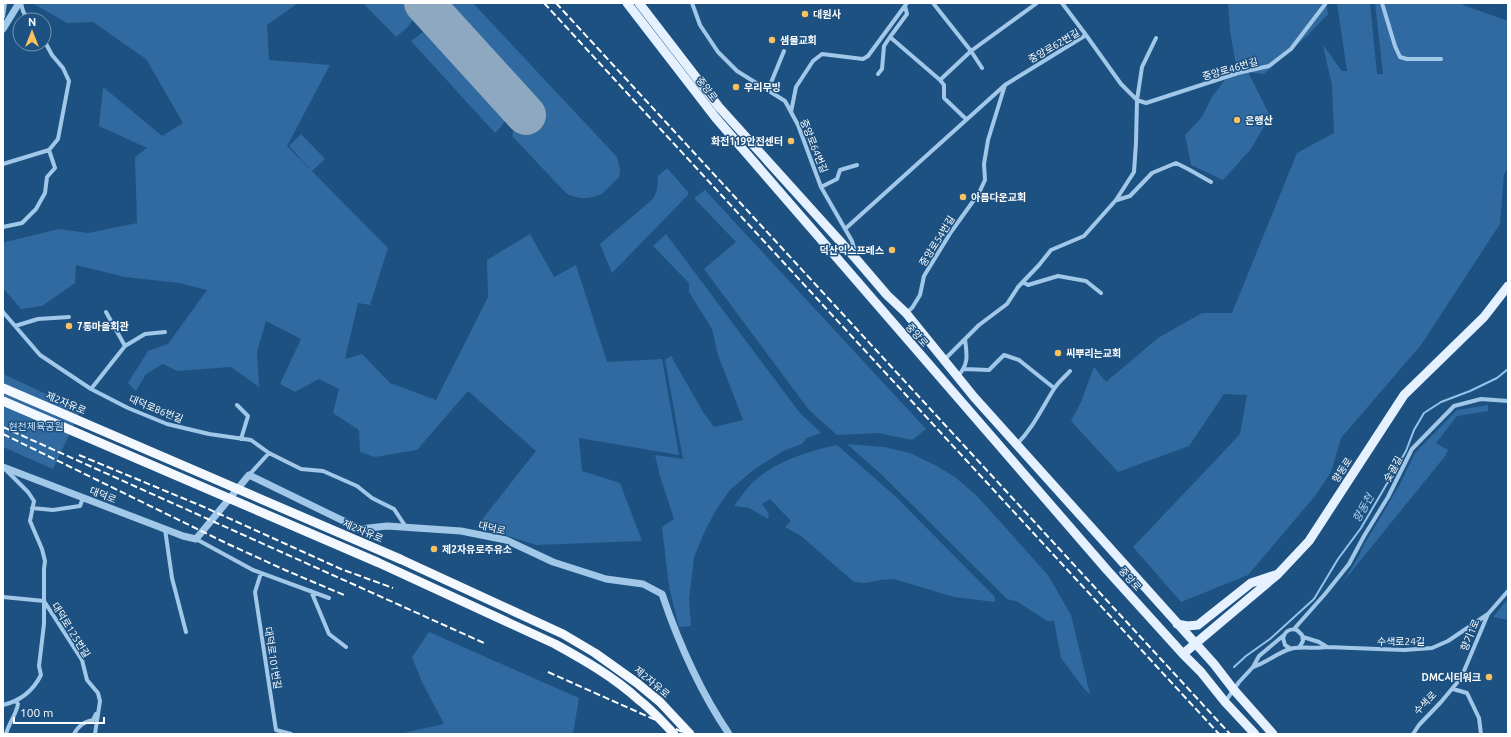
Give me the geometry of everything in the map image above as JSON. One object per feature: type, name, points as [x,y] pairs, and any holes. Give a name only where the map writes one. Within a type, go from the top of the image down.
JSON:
[{"type":"highway","name":"제2자유로","points":[[3,388],[400,559],[563,634],[596,653],[637,683],[660,702],[690,734]]},
{"type":"highway","points":[[3,401],[377,562],[555,644],[618,682],[639,699],[674,734]]},
{"type":"main road","name":"중앙로","points":[[626,3],[715,117],[1101,564],[1201,672],[1226,702]]},
{"type":"main road","name":"중앙로","points":[[639,3],[719,107],[887,295],[906,313],[945,359],[961,373],[974,397],[1018,444],[1214,664],[1234,690]]},
{"type":"main road","name":"향동로","points":[[1183,654],[1278,574],[1309,541],[1404,395],[1484,317],[1508,286]]},
{"type":"main road","points":[[1177,624],[1187,626],[1198,625],[1251,583],[1278,574]]},
{"type":"main road","points":[[1234,690],[1273,734]]},
{"type":"main road","points":[[1226,702],[1255,734]]},
{"type":"street","points":[[3,17],[5,3]]},
{"type":"street","points":[[3,29],[20,3]]},
{"type":"street","name":"중앙로64번길","points":[[692,3],[700,25],[718,52],[738,71],[785,102],[798,125],[822,187],[852,241],[857,260]]},
{"type":"street","points":[[933,3],[971,51],[982,68]]},
{"type":"street","points":[[940,80],[971,51],[1037,3]]},
{"type":"street","points":[[1062,3],[1086,35]]},
{"type":"street","name":"중앙로46번길","points":[[1136,100],[1146,103],[1238,73],[1269,66],[1291,49],[1326,3]]},
{"type":"street","points":[[1382,3],[1395,46],[1400,57],[1407,59],[1441,59]]},
{"type":"street","points":[[878,74],[882,69],[884,46],[907,14],[906,5]]},
{"type":"street","name":"중앙로64번길","points":[[791,112],[796,87],[814,61],[822,54],[863,59],[868,56],[906,5]]},
{"type":"street","name":"중앙로62번길","points":[[846,229],[1005,84],[1086,35],[1121,84],[1136,100]]},
{"type":"street","points":[[890,37],[940,80],[944,85],[944,98],[966,119]]},
{"type":"street","points":[[945,359],[979,325],[1007,304],[1018,287],[1051,250],[1084,236],[1116,200],[1134,172],[1136,100],[1142,67],[1156,38]]},
{"type":"street","points":[[768,90],[784,51]]},
{"type":"street","points":[[3,164],[49,150],[58,139],[69,81],[63,68],[50,52]]},
{"type":"street","name":"중앙로54번길","points":[[906,313],[912,308],[920,295],[924,276],[951,232],[982,187],[988,140],[1005,84]]},
{"type":"street","points":[[3,227],[22,223],[36,209],[44,193],[47,177],[55,168],[49,150]]},
{"type":"street","points":[[1116,200],[1130,196],[1152,172],[1176,163],[1211,182]]},
{"type":"street","name":"중앙로64번길","points":[[822,187],[837,179],[840,170],[857,165]]},
{"type":"street","points":[[1023,282],[1028,284],[1058,276],[1086,280],[1101,293]]},
{"type":"street","name":"대덕로86번길","points":[[3,312],[40,355],[91,389],[128,408],[167,424],[208,434],[251,440],[269,453],[301,469],[323,471],[357,486],[372,498],[394,509],[406,527]]},
{"type":"street","points":[[106,312],[125,346]]},
{"type":"street","points":[[16,326],[38,319],[69,317]]},
{"type":"street","points":[[91,389],[125,346],[145,334],[165,332]]},
{"type":"street","points":[[965,339],[967,359],[961,373],[989,370],[1004,355],[1019,360],[1054,388]]},
{"type":"street","points":[[1018,444],[1037,418],[1054,388],[1070,371]]},
{"type":"street","name":"숯골길","points":[[1294,629],[1349,564],[1391,491],[1412,449],[1454,406],[1481,399],[1508,401]]},
{"type":"street","points":[[237,406],[248,416],[241,439]]},
{"type":"street","points":[[196,540],[269,453]]},
{"type":"street","name":"대덕로","points":[[3,467],[196,540],[253,570],[329,598]]},
{"type":"street","name":"대덕로125번길","points":[[3,467],[28,492],[34,501],[30,521],[42,549],[45,561],[44,624],[39,666],[41,675],[37,683],[27,694],[16,701],[3,706]]},
{"type":"street","name":"대덕로","points":[[249,475],[360,529],[387,526],[461,531],[506,540],[554,562],[606,579],[643,584],[662,594],[676,635],[702,691],[729,734]]},
{"type":"street","points":[[32,508],[53,510],[80,506],[83,498]]},
{"type":"street","points":[[165,529],[172,578],[186,632]]},
{"type":"street","name":"대덕로101번길","points":[[261,573],[255,592],[276,730],[291,734]]},
{"type":"street","name":"향기1로","points":[[1453,689],[1461,678],[1488,614],[1508,590]]},
{"type":"street","points":[[311,591],[330,634],[346,647]]},
{"type":"street","points":[[3,597],[44,602]]},
{"type":"street","name":"대덕로125번길","points":[[44,602],[82,660],[87,680],[98,693],[100,701],[95,734]]},
{"type":"street","name":"수색로24길","points":[[1226,702],[1246,673],[1253,667],[1291,649],[1318,649],[1327,647],[1404,650],[1432,648],[1448,641],[1488,614]]},
{"type":"street","name":"수색로24길","points":[[1253,667],[1258,656],[1287,632],[1294,629],[1300,632],[1303,637],[1319,642],[1327,647]]},
{"type":"street","points":[[1284,635],[1285,645],[1291,649]]},
{"type":"street","points":[[1299,648],[1303,641],[1303,637]]},
{"type":"street","points":[[1453,689],[1467,693],[1479,718],[1482,734]]},
{"type":"street","name":"수색로","points":[[1413,734],[1419,725],[1453,689]]},
{"type":"street","points":[[6,734],[16,712],[18,704],[16,701]]},
{"type":"street","points":[[74,734],[84,722],[93,720],[98,712]]},
{"type":"green space","points":[[32,3],[298,3],[267,25],[269,60],[330,65],[287,146],[388,248],[370,305],[358,303],[345,359],[362,354],[390,383],[436,400],[488,297],[487,260],[530,234],[554,277],[576,265],[607,362],[662,359],[679,455],[579,438],[582,471],[620,483],[642,541],[536,545],[477,526],[536,451],[468,391],[417,450],[375,457],[360,452],[359,430],[333,413],[339,389],[319,379],[295,392],[280,384],[301,339],[266,321],[257,352],[259,387],[231,367],[177,371],[163,364],[146,374],[136,391],[128,383],[148,351],[168,344],[207,290],[179,283],[125,277],[76,265],[75,283],[42,306],[21,309],[3,288],[3,249],[5,242],[59,229],[88,233],[137,223],[135,157],[147,148],[99,126],[103,87],[162,136],[183,123],[146,59],[93,22],[67,23],[52,14],[52,12],[48,12]]},
{"type":"green space","points":[[363,3],[409,3],[413,8],[414,18],[412,22],[396,37]]},
{"type":"green space","points":[[433,3],[473,3],[617,157],[620,170],[619,177],[602,194],[589,198],[580,198],[569,195],[512,136],[514,129],[535,112]]},
{"type":"green space","points":[[1228,3],[1326,3],[1328,14],[1308,35],[1264,74],[1248,72],[1270,116],[1251,149],[1223,180],[1191,165],[1185,135],[1202,117],[1212,97],[1236,65],[1230,31]]},
{"type":"green space","points":[[1337,3],[1370,3],[1377,74],[1383,74],[1375,3],[1463,3],[1463,5],[1508,21],[1508,167],[1504,175],[1500,224],[1421,345],[1341,438],[1331,472],[1315,496],[1248,575],[1181,602],[1133,547],[1240,434],[1247,395],[1224,394],[1189,446],[1118,472],[1071,421],[1081,402],[1094,367],[1106,382],[1158,338],[1202,313],[1232,313],[1297,153],[1334,133],[1332,86],[1323,45],[1342,71],[1347,71]]},
{"type":"green space","points":[[428,31],[439,34],[504,107],[506,115],[504,122],[495,133],[411,41],[423,32]]},
{"type":"green space","points":[[301,134],[325,159],[312,171],[289,146]]},
{"type":"green space","points":[[667,168],[688,192],[688,195],[612,273],[600,244],[653,199],[657,190],[658,176]]},
{"type":"green space","points":[[705,190],[926,429],[912,440],[878,433],[837,435],[809,410],[704,269],[736,242],[694,198]]},
{"type":"green space","points":[[666,234],[800,413],[821,433],[807,438],[802,444],[783,451],[752,471],[730,490],[716,510],[694,557],[689,600],[691,626],[679,627],[669,587],[662,527],[674,519],[655,455],[683,459],[665,360],[671,356],[703,412],[714,427],[743,420],[718,355],[712,329],[689,292],[689,283],[653,246]]},
{"type":"green space","name":"현천체육공원","points":[[3,374],[81,410],[53,469],[3,447]]},
{"type":"green space","points":[[1488,405],[1488,411],[1457,416],[1436,443],[1448,450],[1446,455],[1343,582],[1399,486],[1415,453],[1457,410]]},
{"type":"green space","points":[[847,444],[884,447],[910,453],[955,477],[977,496],[1048,575],[1071,615],[1090,694],[1085,690],[1061,658],[1054,621],[1047,621],[1018,602],[1007,599],[880,473]]},
{"type":"green space","points":[[837,445],[895,496],[995,597],[995,602],[954,597],[894,579],[865,583],[854,582],[801,536],[785,527],[791,521],[770,499],[762,504],[769,514],[768,519],[749,508],[734,506],[751,484],[770,469],[802,454]]},
{"type":"green space","points":[[1508,599],[1508,620],[1493,617]]},
{"type":"green space","points":[[429,632],[579,698],[573,734],[399,734],[444,724],[422,682],[412,657]]},
{"type":"waterway","name":"향동천","points":[[1234,667],[1246,656],[1270,639],[1314,599],[1338,559],[1361,528],[1406,451],[1414,430],[1424,413],[1441,402],[1470,391],[1497,378],[1508,369]]},
{"type":"runway","points":[[424,3],[526,115]]},
{"type":"railway","points":[[544,3],[1219,734]]},
{"type":"railway","points":[[556,3],[1230,734]]},
{"type":"railway","points":[[3,427],[484,643]]},
{"type":"railway","points":[[3,434],[228,544],[344,595]]},
{"type":"railway","points":[[79,455],[204,507],[341,569],[393,588]]},
{"type":"railway","points":[[548,672],[687,734]]},
{"type":"place","name":"대원사","points":[[805,14]]},
{"type":"place","name":"샘물교회","points":[[772,40]]},
{"type":"place","name":"우리무빙","points":[[736,87]]},
{"type":"place","name":"은행산","points":[[1237,120]]},
{"type":"place","name":"화전119안전센터","points":[[791,141]]},
{"type":"place","name":"아름다운교회","points":[[963,197]]},
{"type":"place","name":"덕산익스프레스","points":[[892,250]]},
{"type":"place","name":"7통마을회관","points":[[69,326]]},
{"type":"place","name":"씨뿌리는교회","points":[[1058,353]]},
{"type":"place","name":"제2자유로주유소","points":[[434,549]]},
{"type":"place","name":"DMC시티워크","points":[[1489,677]]}]
